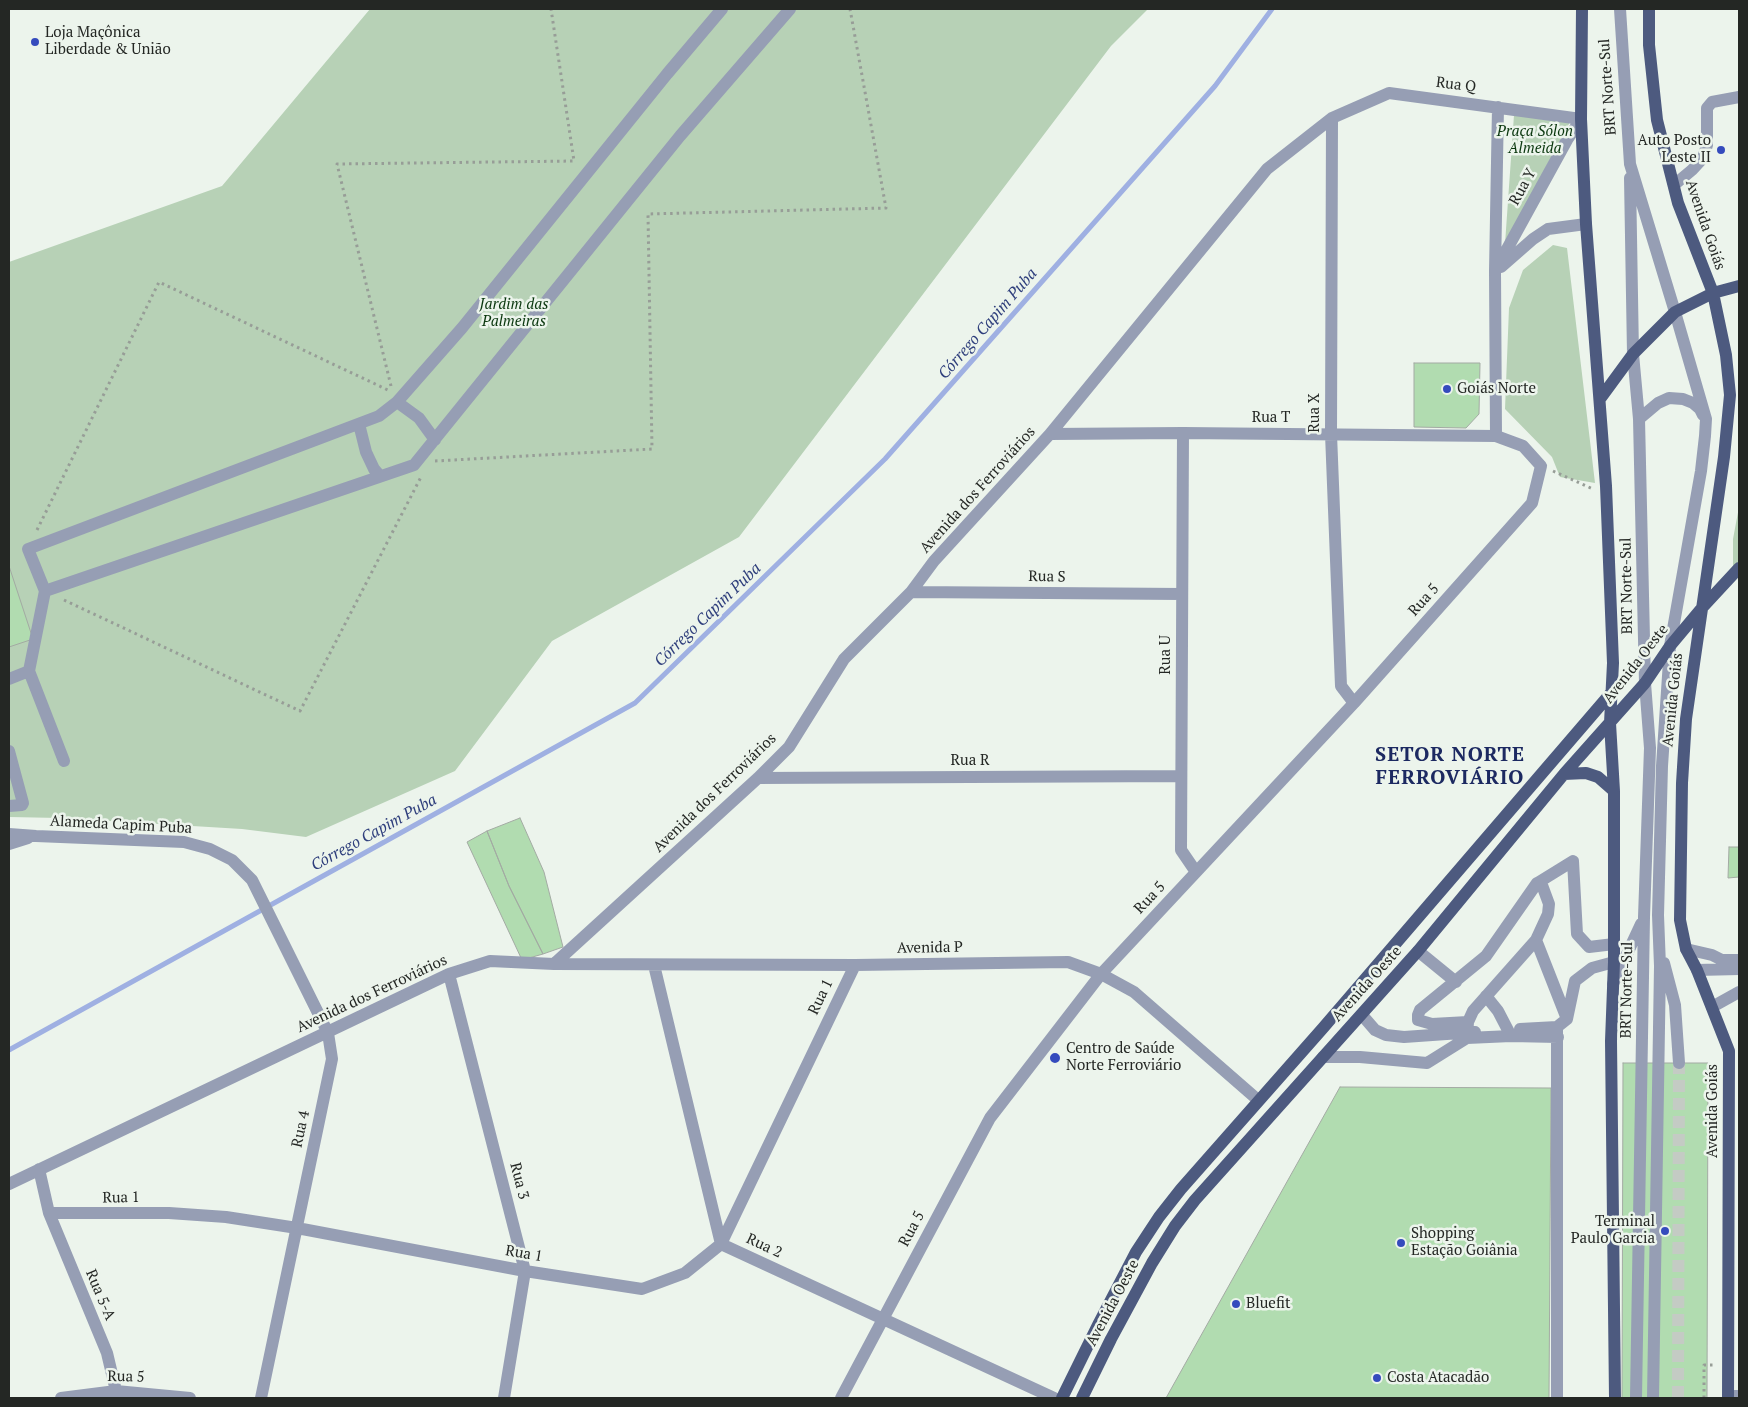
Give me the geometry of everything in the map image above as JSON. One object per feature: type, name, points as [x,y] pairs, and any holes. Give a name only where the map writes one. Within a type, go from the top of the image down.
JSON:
[{"type":"main road","points":[[1582,9],[1581,119],[1586,224],[1607,496],[1612,663],[1610,723],[1614,791],[1614,962],[1611,1041],[1615,1398]]},
{"type":"main road","name":"Avenida Goiás","points":[[1649,9],[1649,45],[1657,120],[1678,203],[1713,293],[1726,355],[1730,394],[1724,457],[1686,720],[1682,784],[1680,920],[1686,949],[1698,970],[1729,1051],[1734,1293],[1732,1397]]},
{"type":"main road","points":[[1600,399],[1633,354],[1675,312],[1713,293],[1739,286]]},
{"type":"main road","name":"Avenida Oeste","points":[[1082,1398],[1152,1263],[1194,1200],[1418,951],[1564,774],[1645,683],[1670,646],[1701,609],[1739,568]]},
{"type":"main road","name":"Avenida Oeste","points":[[1062,1398],[1136,1252],[1181,1188],[1323,1028],[1612,694]]},
{"type":"main road","points":[[1564,774],[1586,773],[1598,777],[1614,791]]},
{"type":"street","points":[[64,761],[29,671],[45,591],[28,549],[359,424],[379,416],[397,402],[462,328],[667,74],[722,9]]},
{"type":"street","points":[[45,591],[414,465],[680,136],[790,9]]},
{"type":"street","points":[[1620,9],[1630,164]]},
{"type":"street","name":"Rua Q","points":[[1332,118],[1389,93],[1581,119]]},
{"type":"street","points":[[1674,185],[1703,158],[1707,145],[1707,108],[1712,102],[1739,97]]},
{"type":"street","name":"Rua Y","points":[[1496,436],[1495,272],[1498,107]]},
{"type":"street","name":"Avenida dos Ferroviários","points":[[9,1184],[449,974],[490,961],[554,964],[758,778],[789,747],[844,659],[911,592],[934,561],[1050,434],[1267,169],[1332,118]]},
{"type":"street","name":"Rua X","points":[[1332,118],[1331,434],[1341,686],[1354,703]]},
{"type":"street","name":"Rua Y","points":[[1495,272],[1567,140],[1581,119]]},
{"type":"street","name":"BRT Norte-Sul","points":[[1630,164],[1706,419],[1700,471],[1670,646],[1662,766],[1659,944]]},
{"type":"street","name":"BRT Norte-Sul","points":[[1630,164],[1633,354],[1639,419],[1645,683],[1650,748],[1644,917],[1636,1398]]},
{"type":"street","points":[[1495,272],[1533,239],[1548,229],[1586,224]]},
{"type":"street","points":[[1639,419],[1658,403],[1670,398],[1683,399],[1693,403],[1700,409],[1706,419]]},
{"type":"street","points":[[397,402],[419,418],[435,440]]},
{"type":"street","points":[[359,424],[366,452],[380,476]]},
{"type":"street","name":"Rua T","points":[[1050,434],[1183,433],[1496,436],[1523,446],[1541,466]]},
{"type":"street","name":"Rua U","points":[[1183,433],[1180,850],[1196,872]]},
{"type":"street","name":"Rua 5","points":[[841,1398],[990,1118],[1101,974],[1354,703],[1532,503],[1541,466]]},
{"type":"street","name":"Rua S","points":[[911,592],[1182,594]]},
{"type":"street","points":[[9,679],[29,671]]},
{"type":"street","points":[[9,751],[23,803],[22,805],[9,806]]},
{"type":"street","name":"Rua R","points":[[758,778],[1181,776]]},
{"type":"street","name":"Alameda Capim Puba","points":[[9,834],[184,842],[210,849],[232,860],[252,880]]},
{"type":"street","name":"Alameda Capim Puba","points":[[9,844],[36,836]]},
{"type":"street","points":[[1467,1031],[1418,1020],[1418,1015],[1420,1010],[1486,956],[1537,883],[1573,861],[1577,934],[1589,947],[1614,944]]},
{"type":"street","name":"Rua 4","points":[[252,880],[328,1032],[332,1060],[261,1398]]},
{"type":"street","points":[[1323,1057],[1360,1057],[1427,1063],[1467,1031],[1473,1011],[1536,940],[1549,908],[1542,885],[1539,882]]},
{"type":"street","points":[[1613,984],[1644,917]]},
{"type":"street","points":[[1536,940],[1561,1028]]},
{"type":"street","points":[[1659,944],[1675,1005],[1679,1063]]},
{"type":"street","points":[[1653,1398],[1659,944]]},
{"type":"street","points":[[1686,949],[1712,955],[1722,960],[1739,960]]},
{"type":"street","points":[[1418,951],[1456,982]]},
{"type":"street","name":"Avenida P","points":[[554,964],[855,965],[1068,962],[1101,974],[1134,992],[1258,1100]]},
{"type":"street","points":[[1557,1398],[1561,1028],[1575,981],[1592,968],[1614,962]]},
{"type":"street","points":[[654,964],[721,1244]]},
{"type":"street","name":"Rua 1","points":[[49,1213],[169,1213],[226,1217],[297,1228],[525,1271],[642,1289],[685,1273],[721,1244],[855,965]]},
{"type":"street","points":[[1698,970],[1739,969]]},
{"type":"street","name":"Rua 3","points":[[449,974],[525,1271],[504,1398]]},
{"type":"street","points":[[1712,1007],[1739,992]]},
{"type":"street","points":[[1486,996],[1498,1011],[1510,1033]]},
{"type":"street","points":[[1362,1015],[1375,1030],[1386,1035],[1404,1036],[1467,1031],[1510,1033],[1561,1028]]},
{"type":"street","points":[[39,1169],[49,1213]]},
{"type":"street","name":"Rua 5-A","points":[[49,1213],[107,1353],[116,1391]]},
{"type":"street","name":"Rua 2","points":[[721,1244],[1054,1398]]},
{"type":"street","name":"Rua 5","points":[[61,1398],[116,1391],[190,1398]]},
{"type":"path","points":[[28,549],[159,282],[393,392],[337,164],[574,161],[551,9]]},
{"type":"path","points":[[429,462],[652,449],[648,214],[886,208],[850,9]]},
{"type":"path","points":[[1541,466],[1607,496]]},
{"type":"path","points":[[45,591],[300,711],[424,470]]},
{"type":"green space","name":"Jardim das Palmeiras","points":[[370,9],[1148,9],[1111,46],[739,537],[552,641],[455,771],[306,837],[242,829],[60,818],[9,817],[9,262],[222,186]]},
{"type":"green space","name":"Praça Sólon Almeida","points":[[1514,115],[1570,122],[1505,244]]},
{"type":"green space","points":[[1553,245],[1567,248],[1595,483],[1560,477],[1552,457],[1505,409],[1509,308],[1523,270]]},
{"type":"green space","points":[[1739,507],[1739,561],[1733,568],[1733,539]]},
{"type":"building","name":"Goiás Norte","points":[[1414,363],[1480,363],[1479,414],[1466,428],[1414,427]]},
{"type":"building","points":[[9,566],[33,639],[9,647]]},
{"type":"building","points":[[520,818],[544,872],[563,947],[543,954],[509,886],[487,831]]},
{"type":"building","points":[[487,831],[509,886],[543,954],[522,960],[467,842]]},
{"type":"building","points":[[1729,847],[1739,847],[1739,877],[1728,878]]},
{"type":"building","name":"Terminal Paulo Garcia","points":[[1623,1063],[1708,1063],[1707,1398],[1622,1398]]},
{"type":"building","name":"Shopping Estação Goiânia","points":[[1340,1087],[1551,1088],[1549,1398],[1166,1398]]},
{"type":"waterway","name":"Córrego Capim Puba","points":[[9,1050],[635,703],[885,459],[1215,86],[1272,9]]},
{"type":"tunnel","points":[[1678,1398],[1679,1063]]},
{"type":"place","name":"Loja Maçônica Liberdade & União","points":[[35,42]]},
{"type":"place","name":"Auto Posto Leste II","points":[[1721,150]]},
{"type":"place","name":"Goiás Norte","points":[[1447,389]]},
{"type":"place","name":"Centro de Saúde Norte Ferroviário","points":[[1055,1058]]},
{"type":"place","name":"Terminal Paulo Garcia","points":[[1665,1231]]},
{"type":"place","name":"Shopping Estação Goiânia","points":[[1401,1243]]},
{"type":"place","name":"Bluefit","points":[[1236,1304]]},
{"type":"place","name":"Costa Atacadão","points":[[1377,1378]]},
{"type":"district","name":"SETOR NORTE FERROVIÁRIO","points":[[1450,766]]}]
